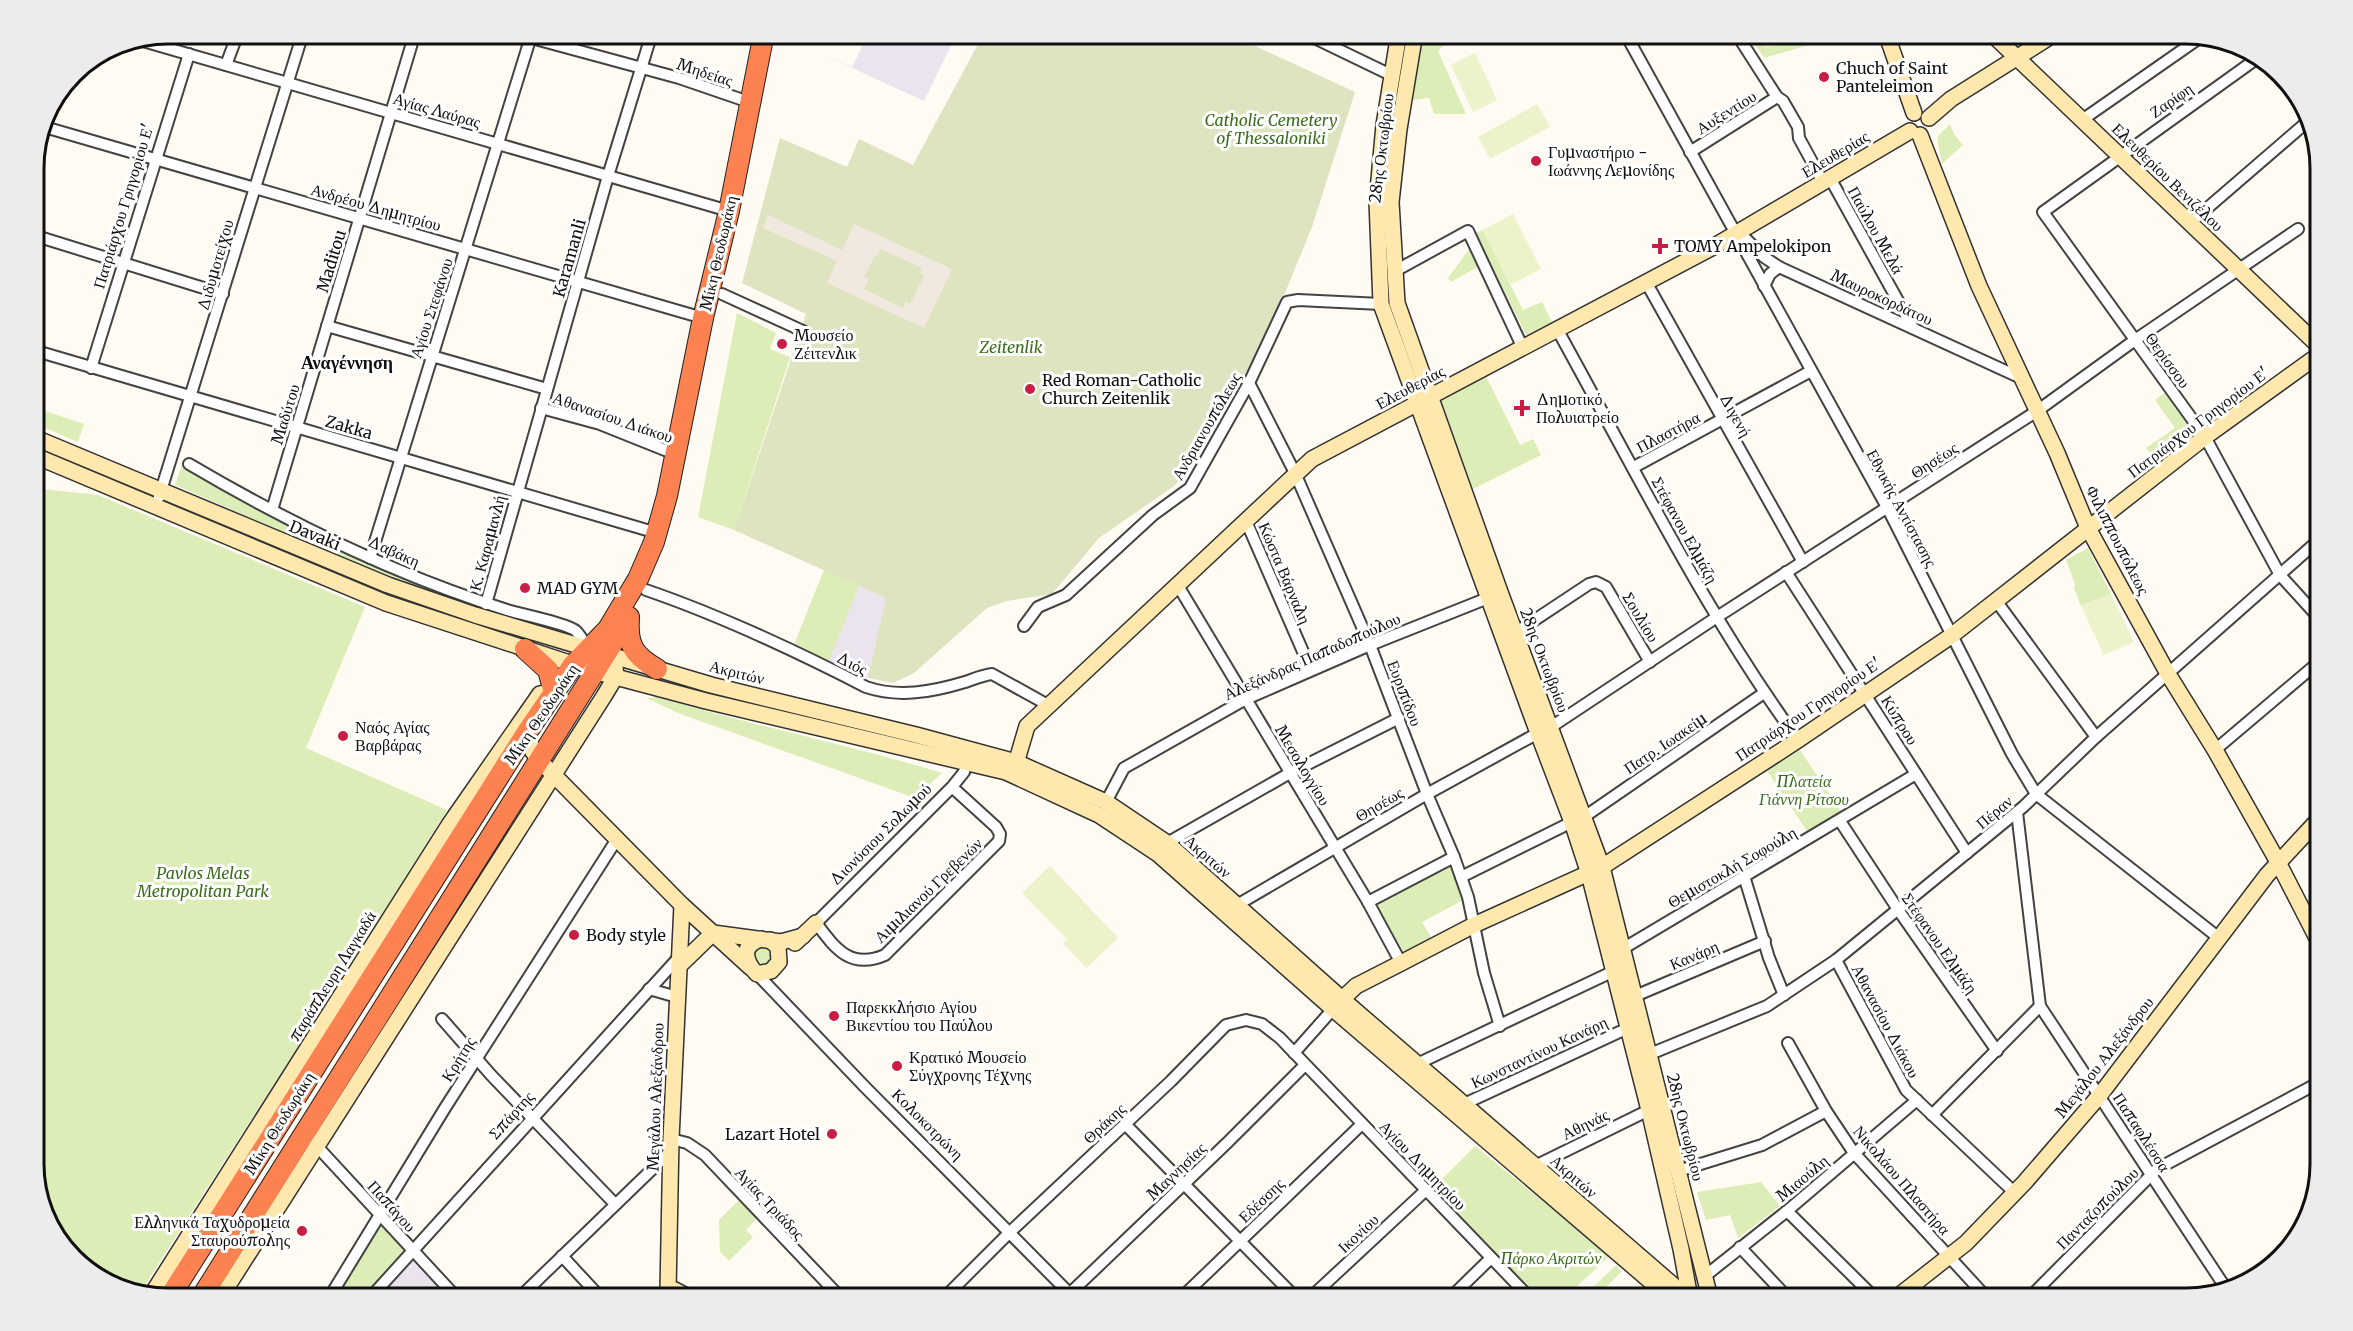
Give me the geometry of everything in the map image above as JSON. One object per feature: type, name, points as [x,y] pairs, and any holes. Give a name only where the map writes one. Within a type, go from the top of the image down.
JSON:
[{"type":"highway","name":"Μίκη Θεοδωράκη","points":[[208,1288],[311,1141],[606,674],[598,652],[608,629],[647,561],[657,533],[703,318],[729,211],[762,44]]},
{"type":"highway","name":"Μίκη Θεοδωράκη","points":[[173,1288],[194,1242],[554,692],[573,665],[598,652],[629,617],[646,590],[673,523],[775,44]]},
{"type":"highway","points":[[629,617],[631,645],[640,659],[657,669]]},
{"type":"highway","points":[[525,649],[548,670],[554,692]]},
{"type":"main road","name":"28ης Οκτωβρίου","points":[[1397,44],[1384,125],[1377,201],[1381,303],[1424,401],[1515,633],[1544,730]]},
{"type":"main road","name":"28ης Οκτωβρίου","points":[[1413,44],[1391,202],[1397,303],[1424,401],[1488,598],[1544,730],[1624,948],[1708,1288]]},
{"type":"main road","points":[[1891,44],[1921,116]]},
{"type":"main road","name":"Ελευθερίου Βενιζέλου","points":[[2003,44],[2309,337]]},
{"type":"main road","points":[[1915,133],[1908,121],[1946,103],[2038,44]]},
{"type":"main road","points":[[1392,75],[1407,82]]},
{"type":"main road","name":"Ελευθερίας","points":[[1014,768],[1026,727],[1312,459],[1737,233],[1826,180],[1915,133]]},
{"type":"main road","name":"Φιλιππουπόλεως","points":[[1915,133],[1965,254],[2088,528],[2168,674],[2215,750],[2278,862],[2310,924]]},
{"type":"main road","name":"Πατριάρχου Γρηγορίου Ε'","points":[[1337,1004],[1356,986],[1474,925],[1595,870],[1798,740],[1997,602],[2205,437],[2309,362]]},
{"type":"main road","name":"Davaki","points":[[44,442],[388,585],[475,615],[598,652]]},
{"type":"main road","points":[[44,459],[386,603],[573,665]]},
{"type":"main road","name":"Ακριτών","points":[[598,652],[1014,768],[1106,802],[1167,843],[1237,905],[1337,1004],[1417,1064],[1677,1288]]},
{"type":"main road","name":"Ακριτών","points":[[573,665],[716,703],[969,756]]},
{"type":"main road","points":[[547,767],[604,696],[606,674]]},
{"type":"main road","name":"παράπλευρη Λαγκαδά","points":[[158,1287],[194,1242],[449,825],[540,694],[554,692]]},
{"type":"main road","name":"Κολοκοτρώνη","points":[[527,732],[533,752],[547,767],[682,905],[754,971]]},
{"type":"main road","name":"Ακριτών","points":[[1014,768],[1099,815],[1143,843],[1337,1004],[1659,1288]]},
{"type":"main road","name":"Μεγάλου Αλεξάνδρου","points":[[1909,1288],[1983,1227],[2015,1193],[2100,1095],[2278,862],[2310,829]]},
{"type":"main road","name":"28ης Οκτωβρίου","points":[[1595,870],[1614,971],[1649,1110],[1681,1249],[1687,1288]]},
{"type":"main road","name":"Μεγάλου Αλεξάνδρου","points":[[665,1288],[682,905]]},
{"type":"main road","name":"Διονύσιου Σολωμού","points":[[780,958],[816,923]]},
{"type":"main road","points":[[713,933],[790,942],[803,936]]},
{"type":"main road","name":"Σπάρτης","points":[[679,962],[713,933]]},
{"type":"main road","points":[[765,940],[778,947],[780,958],[771,971],[754,971],[746,959],[747,948],[751,944],[765,940]]},
{"type":"main road","points":[[226,1288],[311,1141]]},
{"type":"street","points":[[226,65],[234,44]]},
{"type":"street","name":"Διδυμοτείχου","points":[[156,505],[300,44]]},
{"type":"street","name":"Maditou","points":[[327,326],[412,44]]},
{"type":"street","name":"Αγίου Στεφάνου","points":[[370,558],[528,44]]},
{"type":"street","name":"Μηδείας","points":[[561,44],[749,102]]},
{"type":"street","name":"Karamanli","points":[[517,491],[608,176],[649,44]]},
{"type":"street","points":[[1327,44],[1392,75]]},
{"type":"street","name":"Εθνικής Αντίστασης","points":[[1631,44],[1888,509],[2012,754],[2036,794],[2219,938]]},
{"type":"street","name":"Παύλου Μελά","points":[[1743,44],[1777,98],[1783,101],[1798,127],[1799,138],[1913,328]]},
{"type":"street","points":[[2082,120],[2190,44]]},
{"type":"street","name":"Αγίας Λαύρας","points":[[156,45],[729,211]]},
{"type":"street","name":"Πατριάρχου Γρηγορίου Ε'","points":[[92,368],[189,54]]},
{"type":"street","name":"Ζαρίφη","points":[[2043,212],[2119,155],[2251,62]]},
{"type":"street","name":"Αυξεντίου","points":[[1690,152],[1777,98]]},
{"type":"street","points":[[2190,223],[2302,126]]},
{"type":"street","name":"Ανδρέου Δημητρίου","points":[[50,129],[703,318]]},
{"type":"street","name":"Θερίσσου","points":[[2043,212],[2205,437],[2280,575],[2309,607]]},
{"type":"street","name":"Θησέως","points":[[1237,905],[1427,794],[1544,730],[2037,411],[2135,340],[2298,229]]},
{"type":"street","points":[[1395,271],[1468,231],[1522,346]]},
{"type":"street","name":"Μαυροκορδάτου","points":[[1737,233],[1779,267],[2021,378]]},
{"type":"street","points":[[44,238],[223,294]]},
{"type":"street","points":[[1764,286],[1770,274],[1779,267]]},
{"type":"street","name":"Διγενή","points":[[1646,282],[1803,562]]},
{"type":"street","points":[[722,294],[805,332]]},
{"type":"street","name":"Ανδριανουπόλεως","points":[[1024,626],[1038,607],[1066,595],[1153,515],[1190,488],[1249,383],[1285,305],[1290,300],[1381,303]]},
{"type":"street","name":"Αθανασίου Διάκου","points":[[327,326],[547,389]]},
{"type":"street","name":"Μαδύτου","points":[[272,510],[327,326]]},
{"type":"street","name":"Στέφανου Ελμάζη","points":[[1557,328],[1716,618],[1764,693],[1798,740]]},
{"type":"street","name":"Zakka","points":[[44,353],[657,533]]},
{"type":"street","name":"Πλαστήρα","points":[[1634,467],[1811,371]]},
{"type":"street","name":"Ευριπίδου","points":[[1249,383],[1295,473],[1370,645],[1427,794],[1454,857],[1500,1026]]},
{"type":"street","name":"Αθανασίου Διάκου","points":[[541,408],[600,424],[675,454]]},
{"type":"street","name":"Δαβάκη","points":[[189,464],[272,510],[370,558],[440,588],[572,628],[598,652]]},
{"type":"street","name":"Κ. Καραμανλή","points":[[486,603],[517,491]]},
{"type":"street","name":"Κώστα Βάρναλη","points":[[1246,521],[1311,670]]},
{"type":"street","name":"Πέραν","points":[[1650,1054],[1767,1006],[1836,960],[1899,911],[2017,812],[2096,737],[2309,549]]},
{"type":"street","name":"Κύπρου","points":[[1786,572],[1967,854]]},
{"type":"street","name":"Σουλίου","points":[[1515,633],[1589,584],[1596,582],[1606,587],[1650,662]]},
{"type":"street","name":"Μεσολογγίου","points":[[1177,584],[1368,902],[1401,963]]},
{"type":"street","name":"Διός","points":[[646,590],[692,606],[778,642],[877,691],[890,694],[919,692],[992,674],[1048,705]]},
{"type":"street","name":"Αλεξάνδρας Παπαδοπούλου","points":[[1106,802],[1124,768],[1246,699],[1370,645],[1488,598]]},
{"type":"street","points":[[1997,602],[2096,737]]},
{"type":"street","points":[[2215,750],[2310,670]]},
{"type":"street","name":"Πατρ. Ιωακείμ","points":[[1461,877],[1578,819],[1764,693]]},
{"type":"street","points":[[1167,843],[1290,773],[1399,718]]},
{"type":"street","name":"Διονύσιου Σολωμού","points":[[816,923],[952,787],[964,772],[969,756]]},
{"type":"street","name":"Θεμιστοκλή Σοφούλη","points":[[1624,948],[1916,774]]},
{"type":"street","name":"Αιμιλιανού Γρεβενών","points":[[816,923],[833,945],[850,958],[867,960],[883,956],[997,844],[1000,838],[996,827],[952,787]]},
{"type":"street","name":"Παπαφλέσσα","points":[[2017,812],[2040,1006],[2221,1282]]},
{"type":"street","name":"Στέφανου Ελμάζη","points":[[1840,821],[1899,911],[1997,1051]]},
{"type":"street","name":"Κρήτης","points":[[335,1288],[476,1057],[617,838]]},
{"type":"street","points":[[1368,902],[1454,857]]},
{"type":"street","points":[[1744,876],[1784,995]]},
{"type":"street","name":"Κανάρη","points":[[1635,996],[1765,941]]},
{"type":"street","name":"Αθανασίου Διάκου","points":[[1836,960],[1902,1083],[1932,1115],[2015,1193]]},
{"type":"street","name":"Σπάρτης","points":[[379,1288],[649,989],[679,962]]},
{"type":"street","name":"Κολοκοτρώνη","points":[[754,971],[1062,1288]]},
{"type":"street","points":[[1417,1064],[1614,971]]},
{"type":"street","points":[[649,989],[677,997]]},
{"type":"street","name":"Πατριάρχου Γρηγορίου Ε'","points":[[1294,1053],[1337,1004]]},
{"type":"street","points":[[1932,1115],[2040,1006]]},
{"type":"street","points":[[442,1019],[532,1119],[615,1204]]},
{"type":"street","name":"Θράκης","points":[[954,1288],[1226,1025],[1246,1020],[1262,1024],[1294,1053]]},
{"type":"street","name":"Κωνσταντίνου Κανάρη","points":[[1464,1104],[1628,1028]]},
{"type":"street","name":"Νικολάου Πλαστήρα","points":[[1788,1044],[1826,1111],[1854,1153],[1978,1288]]},
{"type":"street","name":"Αγίου Δημητρίου","points":[[1294,1053],[1520,1288]]},
{"type":"street","name":"Μαγνησίας","points":[[1078,1288],[1305,1065]]},
{"type":"street","name":"Πανταζοπούλου","points":[[2039,1288],[2161,1166],[2310,1087]]},
{"type":"street","name":"Μιαούλη","points":[[1705,1276],[1917,1100]]},
{"type":"street","name":"Αθηνάς","points":[[1535,1166],[1649,1110]]},
{"type":"street","points":[[1678,1171],[1762,1145],[1826,1111]]},
{"type":"street","points":[[1125,1124],[1286,1288]]},
{"type":"street","name":"Εδέσσης","points":[[1191,1288],[1362,1124]]},
{"type":"street","name":"Παπάγου","points":[[311,1141],[448,1288]]},
{"type":"street","points":[[529,1288],[671,1145]]},
{"type":"street","name":"Αγίας Τριάδος","points":[[671,1145],[693,1145],[705,1155],[831,1288]]},
{"type":"street","name":"Ικονίου","points":[[1321,1288],[1426,1190]]},
{"type":"street","points":[[1787,1210],[1865,1288]]},
{"type":"street","points":[[1740,1247],[1779,1288]]},
{"type":"street","points":[[562,1256],[592,1288]]},
{"type":"street","points":[[1460,1288],[1491,1258]]},
{"type":"shaded area","points":[[864,44],[952,44],[924,101],[822,54],[852,67]]},
{"type":"shaded area","points":[[768,215],[842,250],[854,224],[952,269],[924,328],[827,283],[837,261],[763,228]],"holes":[[[881,249],[922,268],[920,273],[924,276],[910,304],[905,302],[903,308],[864,289],[869,279],[864,277],[875,255],[878,256]]]},
{"type":"shaded area","points":[[824,570],[887,598],[868,678],[794,645]]},
{"type":"shaded area","points":[[413,1260],[439,1288],[389,1288]]},
{"type":"green space","name":"Zeitenlik","points":[[978,44],[1251,44],[1355,92],[1312,227],[1269,332],[1189,469],[1174,486],[1099,538],[1052,594],[1007,601],[987,608],[914,673],[893,683],[868,678],[886,598],[734,530],[806,314],[742,283],[780,138],[847,167],[859,139],[913,165]]},
{"type":"green space","points":[[1420,44],[1445,44],[1438,51],[1466,114],[1434,114],[1429,98],[1412,100]]},
{"type":"green space","points":[[1755,44],[1812,44],[1764,58]]},
{"type":"green space","points":[[1765,44],[1779,44],[1766,48]]},
{"type":"green space","points":[[1475,53],[1497,100],[1473,112],[1451,65]]},
{"type":"green space","points":[[1537,104],[1550,127],[1490,159],[1478,137]]},
{"type":"green space","points":[[1950,124],[1954,134],[1963,145],[1942,164],[1938,136]]},
{"type":"green space","points":[[1513,214],[1541,269],[1510,285],[1483,230]]},
{"type":"green space","points":[[1483,230],[1523,310],[1542,302],[1552,322],[1526,335],[1476,233]]},
{"type":"green space","points":[[1470,248],[1479,266],[1451,282],[1448,278]]},
{"type":"green space","points":[[737,313],[776,333],[770,349],[790,357],[734,530],[698,517]]},
{"type":"green space","points":[[1484,372],[1520,445],[1533,439],[1541,455],[1465,493],[1433,398]]},
{"type":"green space","points":[[2166,392],[2195,436],[2158,463],[2146,448],[2175,428],[2155,400]]},
{"type":"green space","points":[[44,411],[84,424],[78,442],[44,428]]},
{"type":"green space","points":[[182,465],[237,497],[479,604],[478,608],[386,577],[175,485]]},
{"type":"green space","name":"Pavlos Melas Metropolitan Park","points":[[44,489],[98,495],[365,607],[306,748],[447,810],[145,1285],[120,1278],[86,1257],[64,1232],[56,1218],[50,1203],[44,1171]]},
{"type":"green space","points":[[2088,548],[2111,594],[2081,606],[2066,560]]},
{"type":"green space","points":[[824,570],[859,586],[829,661],[794,645]]},
{"type":"green space","points":[[2111,594],[2134,642],[2104,655],[2081,606]]},
{"type":"green space","points":[[658,697],[942,773],[915,798],[678,713],[646,698]]},
{"type":"green space","name":"Πλατεία Γιάννη Ρίτσου","points":[[1798,747],[1842,813],[1809,834],[1765,768]]},
{"type":"green space","points":[[1453,860],[1467,898],[1422,922],[1432,939],[1400,955],[1372,902]]},
{"type":"green space","points":[[1050,866],[1118,938],[1086,968],[1063,943],[1067,939],[1022,893]]},
{"type":"green space","points":[[763,942],[777,957],[760,970],[749,952]]},
{"type":"green space","name":"Πάρκο Ακριτών","points":[[1475,1146],[1610,1256],[1575,1288],[1526,1288],[1431,1190]]},
{"type":"green space","points":[[1761,1182],[1780,1206],[1738,1238],[1730,1215],[1706,1220],[1697,1192]]},
{"type":"green space","points":[[740,1199],[758,1217],[746,1230],[753,1237],[729,1261],[720,1252],[719,1220]]},
{"type":"green space","points":[[380,1214],[413,1250],[379,1288],[335,1288]]},
{"type":"green space","points":[[1616,1265],[1622,1271],[1605,1288],[1592,1288]]},
{"type":"place","name":"Chuch of Saint Panteleimon","points":[[1824,77]]},
{"type":"place","name":"Γυμναστήριο - Ιωάννης Λεμονίδης","points":[[1536,161]]},
{"type":"place","name":"TOMY Ampelokipon","points":[[1660,246]]},
{"type":"place","name":"Μουσείο Ζέιτενλικ","points":[[782,344]]},
{"type":"place","name":"Red Roman-Catholic Church Zeitenlik","points":[[1030,389]]},
{"type":"place","name":"Δημοτικό Πολυιατρείο","points":[[1522,408]]},
{"type":"place","name":"MAD GYM","points":[[525,588]]},
{"type":"place","name":"Ναός Αγίας Βαρβάρας","points":[[343,736]]},
{"type":"place","name":"Body style","points":[[574,935]]},
{"type":"place","name":"Παρεκκλήσιο Αγίου Βικεντίου του Παύλου","points":[[834,1016]]},
{"type":"place","name":"Κρατικό Μουσείο Σύγχρονης Τέχνης","points":[[897,1066]]},
{"type":"place","name":"Lazart Hotel","points":[[832,1134]]},
{"type":"place","name":"Ελληνικά Ταχυδρομεία Σταυρούπολης","points":[[302,1231]]},
{"type":"district","name":"Αναγέννηση","points":[[347,363]]},
{"type":"park label","name":"Catholic Cemetery of Thessaloniki","points":[[1271,129]]}]
